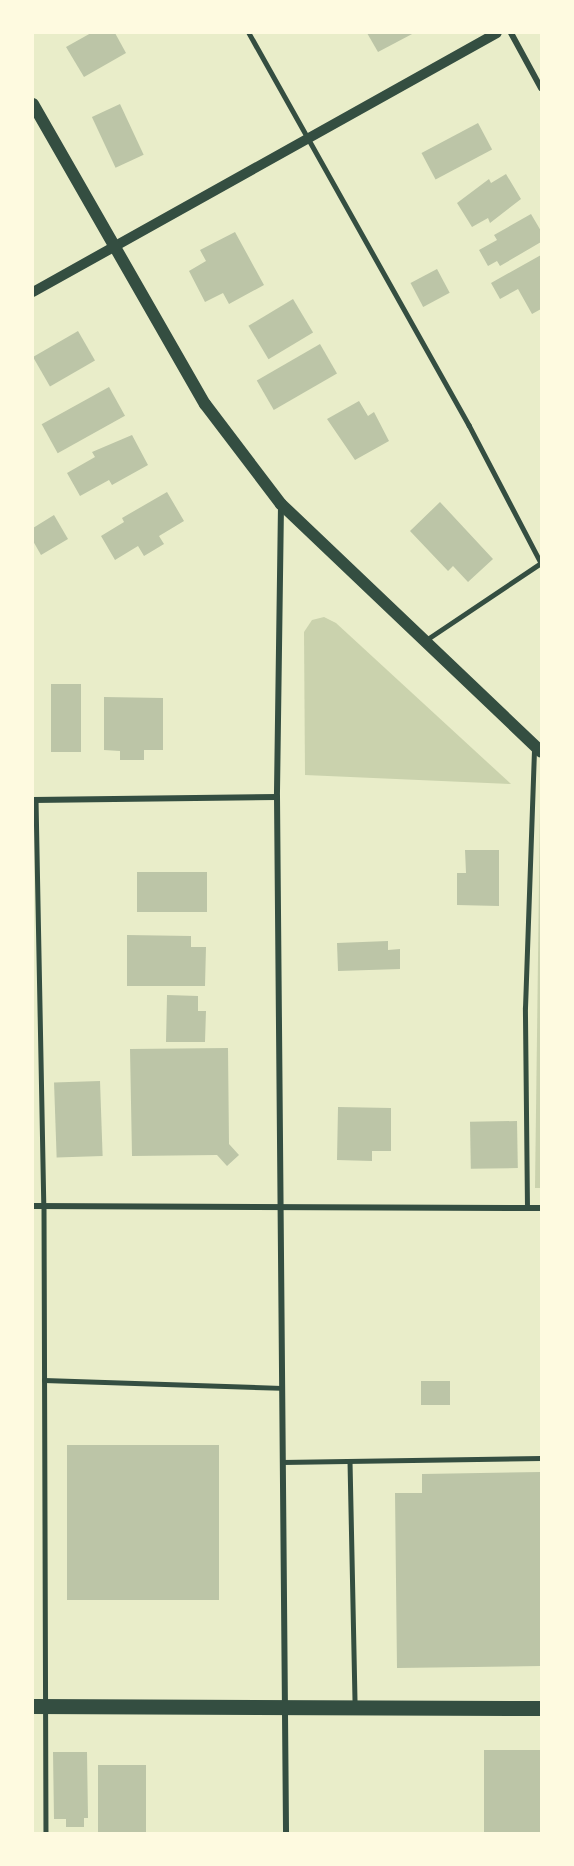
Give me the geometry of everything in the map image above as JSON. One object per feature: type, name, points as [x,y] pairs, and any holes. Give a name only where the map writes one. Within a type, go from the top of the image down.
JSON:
[{"type":"main road","points":[[33,104],[205,404],[281,504],[538,749]]},
{"type":"main road","points":[[40,1706],[284,1709],[541,1708]]},
{"type":"street","points":[[33,292],[497,33]]},
{"type":"street","points":[[511,33],[541,88]]},
{"type":"street","points":[[281,504],[277,797],[286,1833]]},
{"type":"street","points":[[34,800],[277,797]]},
{"type":"street","points":[[33,1206],[280,1209],[541,1208]]},
{"type":"lane","points":[[249,33],[469,425],[541,563],[425,641]]},
{"type":"lane","points":[[527,1208],[525,1008],[538,749]]},
{"type":"lane","points":[[34,800],[44,1205],[40,1706],[46,1833]]},
{"type":"lane","points":[[44,1380],[282,1388]]},
{"type":"lane","points":[[282,1462],[541,1458]]},
{"type":"lane","points":[[351,1461],[355,1709]]},
{"type":"green space","points":[[324,617],[336,623],[511,784],[305,775],[304,632],[312,620]]},
{"type":"green space","points":[[540,807],[541,1188],[535,1188]]},
{"type":"building","points":[[91,33],[115,33],[126,53],[84,77],[66,47]]},
{"type":"building","points":[[367,33],[414,33],[378,52]]},
{"type":"building","points":[[120,104],[144,155],[116,168],[92,117]]},
{"type":"building","points":[[478,123],[492,149],[436,180],[421,153]]},
{"type":"building","points":[[506,174],[521,199],[490,223],[488,218],[472,227],[457,203],[489,179],[491,183]]},
{"type":"building","points":[[531,214],[541,231],[541,242],[500,266],[497,261],[488,266],[479,250],[497,240],[494,235]]},
{"type":"building","points":[[235,232],[264,285],[229,304],[223,293],[205,302],[189,271],[206,261],[200,250]]},
{"type":"building","points":[[541,255],[541,309],[532,314],[518,289],[500,299],[491,283]]},
{"type":"building","points":[[437,269],[450,293],[423,307],[411,283]]},
{"type":"building","points":[[293,299],[313,332],[269,359],[248,326]]},
{"type":"building","points":[[78,331],[95,360],[50,386],[33,357]]},
{"type":"building","points":[[320,344],[337,373],[274,410],[257,380]]},
{"type":"building","points":[[109,387],[125,416],[58,453],[42,424]]},
{"type":"building","points":[[359,401],[368,416],[374,412],[389,441],[355,460],[327,419]]},
{"type":"building","points":[[132,435],[148,465],[112,485],[109,480],[80,496],[67,473],[95,457],[92,452]]},
{"type":"building","points":[[167,492],[184,521],[159,536],[164,544],[144,556],[138,546],[115,560],[101,536],[124,522],[122,518]]},
{"type":"building","points":[[440,502],[493,559],[468,582],[453,566],[448,571],[410,531]]},
{"type":"building","points":[[54,515],[68,539],[41,555],[33,541],[33,528]]},
{"type":"building","points":[[51,684],[81,684],[81,752],[51,752]]},
{"type":"building","points":[[104,697],[163,698],[163,750],[144,750],[144,760],[120,760],[120,751],[104,750]]},
{"type":"building","points":[[465,850],[499,850],[499,906],[457,905],[457,873],[466,873]]},
{"type":"building","points":[[137,872],[207,872],[207,912],[137,912]]},
{"type":"building","points":[[127,935],[191,936],[191,947],[206,947],[205,986],[127,986]]},
{"type":"building","points":[[388,941],[388,950],[400,949],[400,969],[338,971],[337,943]]},
{"type":"building","points":[[167,995],[198,996],[198,1011],[206,1011],[205,1042],[166,1042]]},
{"type":"building","points":[[228,1048],[229,1144],[239,1155],[227,1166],[217,1155],[132,1156],[130,1049]]},
{"type":"building","points":[[100,1081],[103,1156],[57,1158],[54,1083]]},
{"type":"building","points":[[338,1107],[391,1108],[391,1151],[372,1151],[372,1161],[337,1160]]},
{"type":"building","points":[[517,1121],[518,1168],[471,1169],[470,1122]]},
{"type":"building","points":[[421,1381],[450,1381],[450,1405],[421,1405]]},
{"type":"building","points":[[67,1445],[219,1445],[219,1600],[67,1600]]},
{"type":"building","points":[[541,1472],[541,1666],[397,1668],[395,1493],[422,1493],[422,1474]]},
{"type":"building","points":[[484,1750],[541,1750],[541,1833],[484,1833]]},
{"type":"building","points":[[53,1752],[87,1752],[88,1818],[84,1818],[84,1827],[66,1827],[66,1819],[54,1819]]},
{"type":"building","points":[[98,1765],[146,1765],[146,1833],[98,1833]]}]
